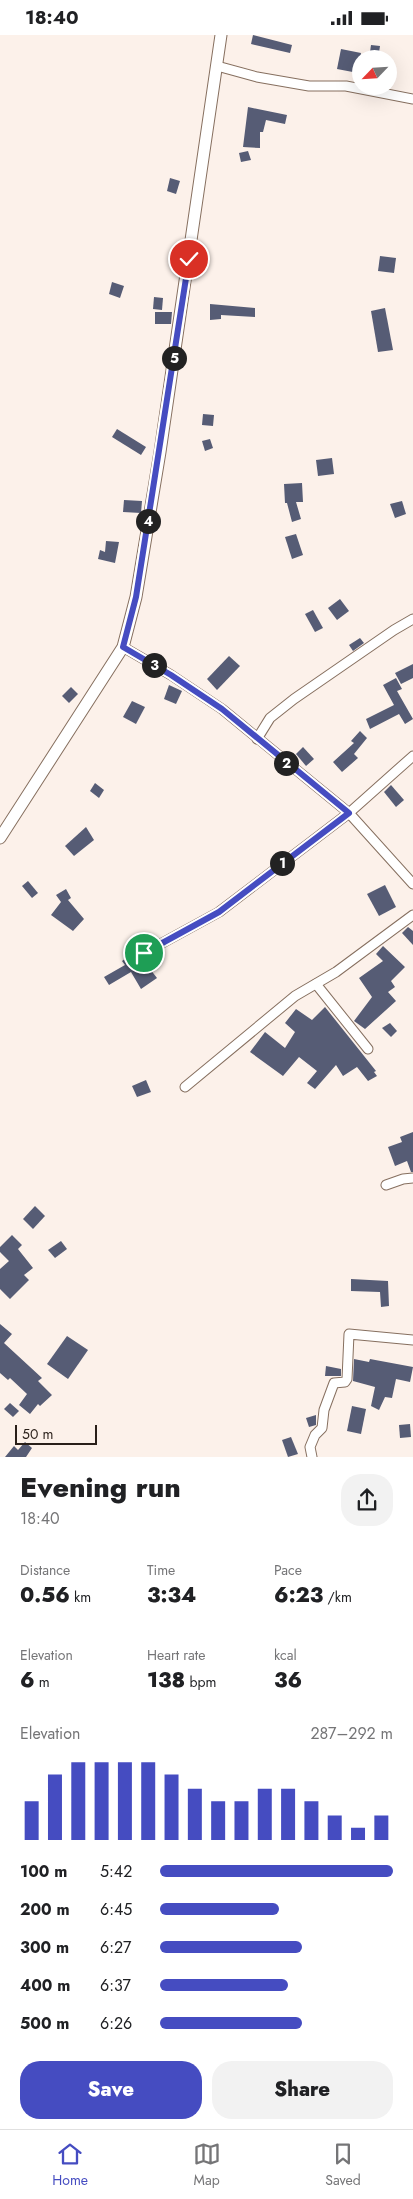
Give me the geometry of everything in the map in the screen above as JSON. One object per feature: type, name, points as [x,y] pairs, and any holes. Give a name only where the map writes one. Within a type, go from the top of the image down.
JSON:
[{"type":"street","points":[[0,838],[123,647],[136,597],[160,452],[221,35]]},
{"type":"street","points":[[217,66],[257,77],[309,86],[346,87],[413,99]]},
{"type":"street","points":[[257,739],[270,719],[294,699],[394,629],[413,619]]},
{"type":"street","points":[[123,647],[171,675],[215,705],[349,813],[413,884]]},
{"type":"street","points":[[144,953],[219,912],[349,813],[413,756]]},
{"type":"street","points":[[185,1087],[295,996],[366,950],[413,915]]},
{"type":"street","points":[[316,984],[368,1049]]},
{"type":"street","points":[[386,1185],[403,1179],[413,1178]]},
{"type":"street","points":[[312,1457],[310,1447],[315,1435],[322,1428],[329,1392],[334,1383],[345,1382],[347,1379],[349,1334],[413,1340]]},
{"type":"building","points":[[253,35],[292,45],[290,53],[251,44]]},
{"type":"building","points":[[371,45],[380,46],[379,50],[370,50]]},
{"type":"building","points":[[341,49],[352,51],[352,72],[337,69]]},
{"type":"building","points":[[248,107],[287,115],[285,124],[266,120],[263,132],[260,132],[260,148],[243,147]]},
{"type":"building","points":[[248,151],[251,160],[241,162],[239,153]]},
{"type":"building","points":[[170,178],[180,181],[176,194],[167,191]]},
{"type":"building","points":[[380,256],[396,258],[394,273],[378,271]]},
{"type":"building","points":[[112,282],[124,286],[120,298],[109,294]]},
{"type":"building","points":[[154,297],[163,298],[162,310],[153,309]]},
{"type":"building","points":[[210,304],[255,308],[255,317],[221,315],[221,319],[210,320]]},
{"type":"building","points":[[385,308],[393,350],[378,352],[371,311]]},
{"type":"building","points":[[155,312],[172,312],[171,324],[155,324]]},
{"type":"building","points":[[203,414],[214,415],[213,426],[202,425]]},
{"type":"building","points":[[117,429],[146,447],[141,455],[112,437]]},
{"type":"building","points":[[210,439],[213,448],[205,451],[202,441]]},
{"type":"building","points":[[332,458],[334,474],[318,476],[316,460]]},
{"type":"building","points":[[302,483],[303,502],[296,502],[301,519],[292,522],[287,503],[285,503],[284,484]]},
{"type":"building","points":[[124,500],[142,501],[141,513],[123,512]]},
{"type":"building","points":[[402,501],[406,514],[395,518],[390,504]]},
{"type":"building","points":[[296,534],[303,555],[292,559],[285,537]]},
{"type":"building","points":[[106,541],[119,542],[115,563],[98,559],[100,550],[105,552]]},
{"type":"building","points":[[340,599],[349,611],[337,620],[328,608]]},
{"type":"building","points":[[313,610],[323,628],[315,632],[305,614]]},
{"type":"building","points":[[360,638],[364,643],[353,651],[349,645]]},
{"type":"building","points":[[229,656],[240,666],[217,690],[207,679]]},
{"type":"building","points":[[413,664],[413,678],[401,684],[395,673]]},
{"type":"building","points":[[396,678],[402,689],[397,691],[413,719],[405,724],[399,714],[370,729],[366,719],[394,705],[383,685]]},
{"type":"building","points":[[169,685],[182,691],[176,704],[164,699]]},
{"type":"building","points":[[71,687],[78,694],[69,703],[62,696]]},
{"type":"building","points":[[132,701],[145,707],[136,724],[123,717]]},
{"type":"building","points":[[360,731],[367,738],[354,754],[358,758],[342,772],[333,762],[354,743],[351,741]]},
{"type":"building","points":[[303,747],[314,759],[306,766],[296,754]]},
{"type":"building","points":[[95,783],[104,790],[99,798],[90,791]]},
{"type":"building","points":[[391,785],[404,800],[396,807],[384,792]]},
{"type":"building","points":[[86,827],[94,840],[74,856],[65,846]]},
{"type":"building","points":[[28,881],[38,893],[32,898],[22,886]]},
{"type":"building","points":[[385,885],[396,907],[379,916],[367,894]]},
{"type":"building","points":[[66,889],[71,898],[68,900],[84,919],[73,931],[51,915],[61,902],[56,895]]},
{"type":"building","points":[[408,927],[413,931],[413,945],[402,933]]},
{"type":"building","points":[[383,946],[405,967],[391,981],[395,987],[388,992],[396,1001],[365,1029],[354,1021],[372,997],[359,978],[383,961],[376,954]]},
{"type":"building","points":[[136,951],[157,978],[141,989],[131,972],[109,985],[104,977],[125,965],[122,961]]},
{"type":"building","points":[[325,1007],[376,1071],[374,1072],[377,1076],[368,1081],[357,1067],[343,1076],[336,1065],[315,1089],[307,1083],[317,1071],[299,1057],[283,1076],[250,1052],[265,1032],[285,1048],[295,1032],[285,1023],[296,1009],[312,1020]]},
{"type":"building","points":[[390,1023],[397,1031],[391,1037],[382,1028]]},
{"type":"building","points":[[146,1080],[151,1092],[137,1097],[132,1086]]},
{"type":"building","points":[[413,1132],[413,1172],[411,1172],[407,1161],[395,1166],[388,1147],[402,1142],[400,1137]]},
{"type":"building","points":[[35,1206],[45,1216],[33,1229],[23,1219]]},
{"type":"building","points":[[12,1235],[22,1245],[18,1249],[33,1268],[24,1275],[29,1280],[10,1299],[0,1289],[0,1269],[9,1261],[0,1252],[0,1247]]},
{"type":"building","points":[[61,1241],[67,1249],[55,1258],[48,1250]]},
{"type":"building","points":[[351,1279],[388,1281],[389,1306],[381,1307],[380,1292],[351,1291]]},
{"type":"building","points":[[0,1324],[12,1334],[4,1343],[42,1378],[38,1381],[52,1395],[40,1406],[38,1404],[30,1414],[19,1405],[27,1394],[10,1378],[8,1380],[0,1373]]},
{"type":"building","points":[[67,1336],[88,1350],[68,1379],[47,1364]]},
{"type":"building","points":[[354,1359],[369,1362],[370,1359],[413,1367],[410,1382],[396,1379],[392,1398],[385,1397],[379,1410],[371,1406],[375,1387],[353,1381]]},
{"type":"building","points":[[326,1366],[341,1369],[341,1376],[325,1376]]},
{"type":"building","points":[[10,1403],[19,1411],[13,1417],[4,1409]]},
{"type":"building","points":[[352,1406],[366,1409],[361,1434],[347,1431]]},
{"type":"building","points":[[316,1415],[316,1425],[309,1427],[306,1418]]},
{"type":"building","points":[[410,1424],[411,1437],[400,1438],[399,1425]]},
{"type":"building","points":[[291,1437],[298,1454],[288,1457],[282,1440]]},
{"type":"building","points":[[25,1442],[32,1448],[26,1457],[5,1457],[14,1446],[18,1450]]},
{"type":"route","points":[[144,953],[219,912],[349,813],[222,709],[171,675],[123,647],[136,597],[189,259]]}]
